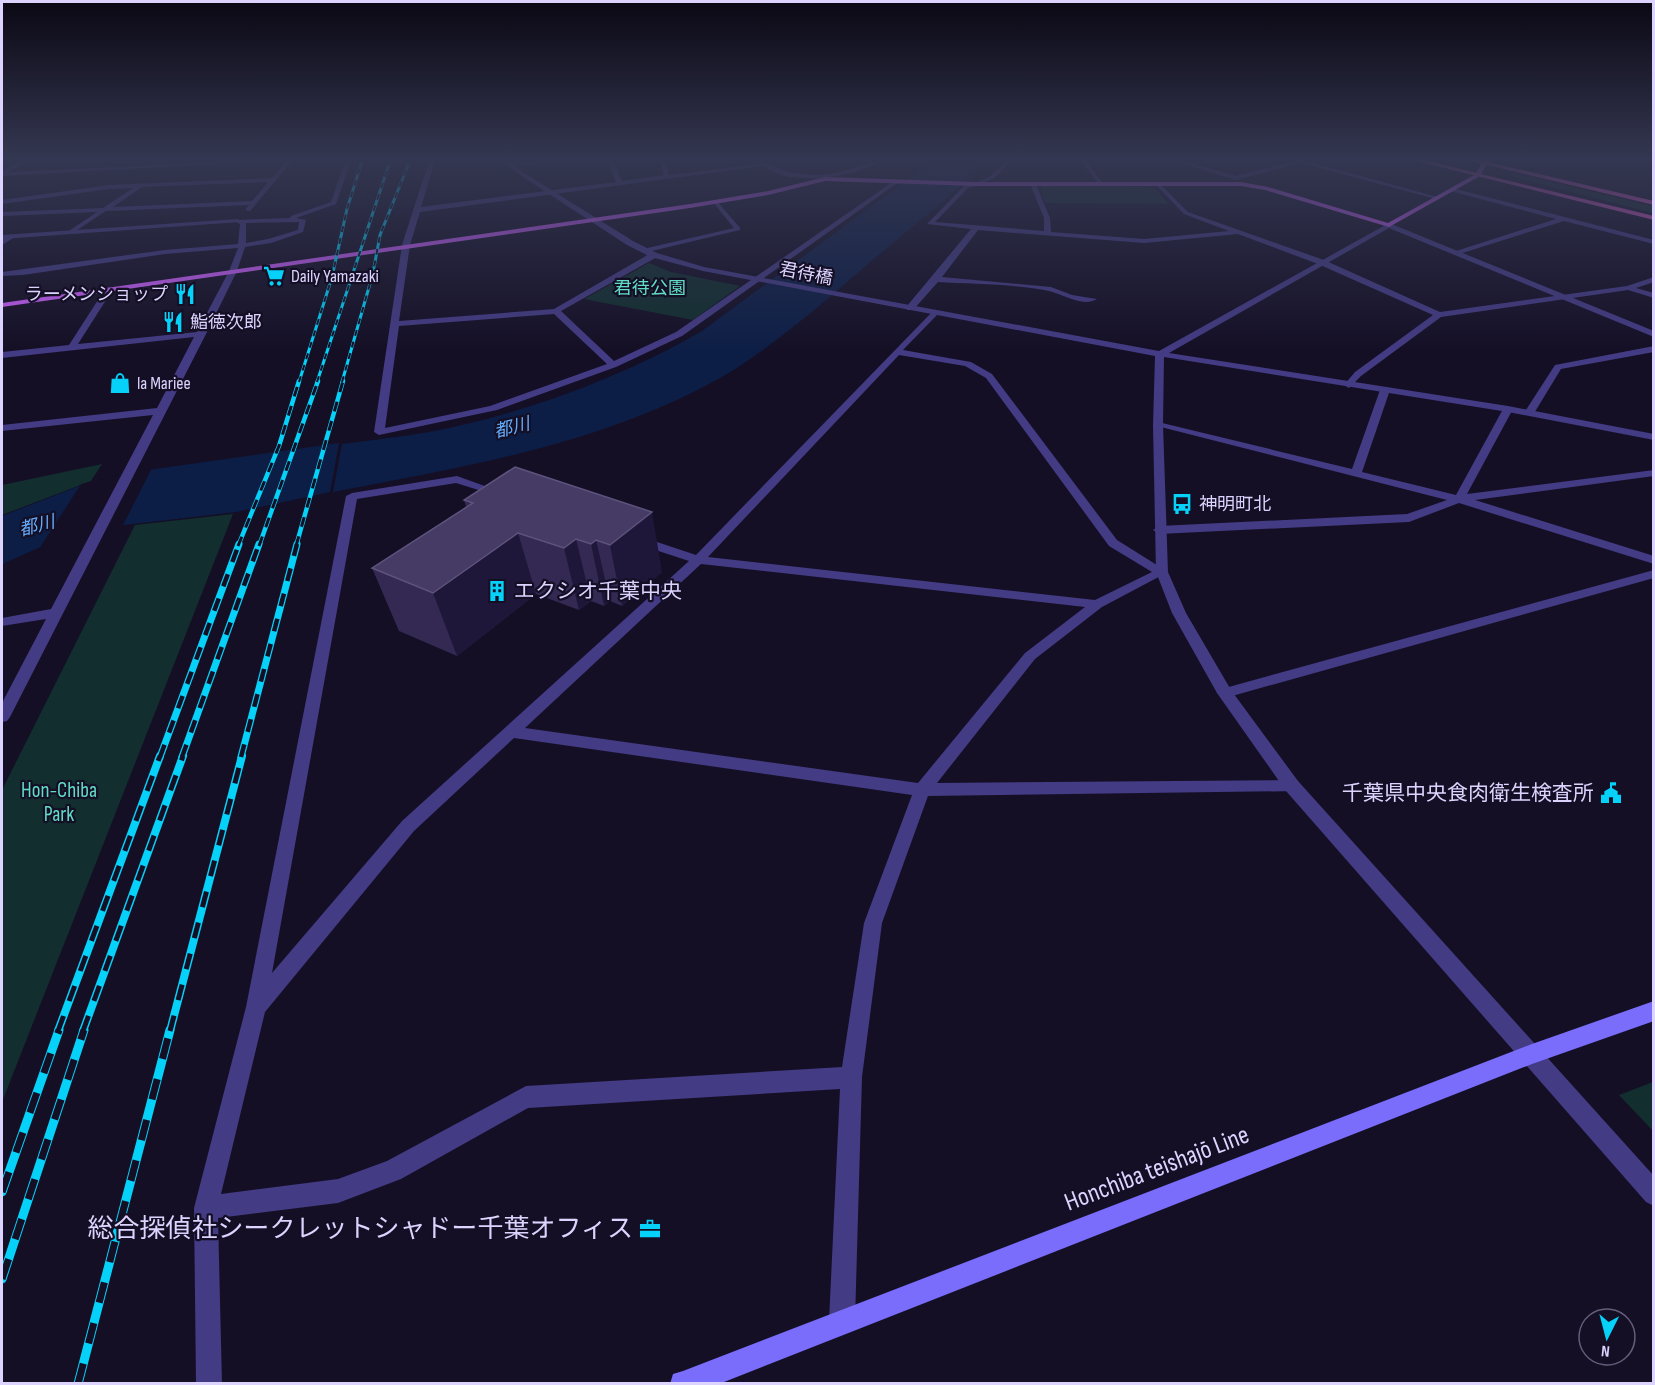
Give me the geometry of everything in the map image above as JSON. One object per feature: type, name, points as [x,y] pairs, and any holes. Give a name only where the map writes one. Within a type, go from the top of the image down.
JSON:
[{"type":"main road","points":[[2,304],[568,223]]},
{"type":"main road","points":[[1381,223],[1389,225],[1393,223]]},
{"type":"main road","name":"Honchiba teishajō Line","points":[[683,1383],[1532,1054],[1652,1012]]},
{"type":"street","points":[[71,232],[85,223]]},
{"type":"street","points":[[2,237],[213,223]]},
{"type":"street","points":[[2,717],[233,271],[242,246],[243,224],[241,223]]},
{"type":"street","points":[[2,274],[33,272],[168,252],[242,246],[301,231],[303,223]]},
{"type":"street","points":[[413,223],[406,245],[379,432],[493,408],[613,365],[679,334],[839,223]]},
{"type":"street","name":"君待橋","points":[[600,223],[650,253],[703,269],[1160,354],[1508,409],[1653,437]]},
{"type":"street","points":[[395,324],[556,311],[650,253],[738,229],[733,223]]},
{"type":"street","points":[[931,223],[930,224],[1144,241],[1239,232]]},
{"type":"street","points":[[1047,223],[1048,233]]},
{"type":"street","points":[[1213,223],[1321,262],[1439,315]]},
{"type":"street","points":[[1459,253],[1552,223]]},
{"type":"street","points":[[1577,223],[1653,242]]},
{"type":"street","points":[[1653,334],[1389,225],[1160,354],[1158,425],[1162,572],[1179,613],[1225,693],[1292,786],[1532,1054],[1653,1194]]},
{"type":"street","points":[[910,308],[976,228]]},
{"type":"street","points":[[2,243],[11,237]]},
{"type":"street","points":[[936,279],[1051,289],[1071,297],[1094,299]]},
{"type":"street","points":[[1349,385],[1358,374],[1439,315],[1628,288],[1653,279]]},
{"type":"street","points":[[1628,288],[1653,296]]},
{"type":"street","points":[[72,347],[109,289]]},
{"type":"street","points":[[556,311],[613,365]]},
{"type":"street","points":[[256,1007],[408,826],[698,560],[934,313]]},
{"type":"street","points":[[2,355],[202,334]]},
{"type":"street","points":[[1529,413],[1558,367],[1653,349]]},
{"type":"street","points":[[898,352],[968,364],[989,376],[1113,543],[1162,572]]},
{"type":"street","points":[[1356,474],[1385,390]]},
{"type":"street","points":[[1459,499],[1508,409]]},
{"type":"street","points":[[2,428],[160,411]]},
{"type":"street","points":[[1158,425],[1459,499],[1653,560]]},
{"type":"street","points":[[1160,530],[1409,518],[1459,499],[1653,473]]},
{"type":"street","points":[[209,1383],[206,1208],[256,1007],[352,496],[457,479],[523,501]]},
{"type":"street","points":[[622,534],[698,560],[1097,604]]},
{"type":"street","points":[[842,1321],[851,1077],[873,924],[922,790],[1030,657],[1097,604],[1162,572]]},
{"type":"street","points":[[1225,693],[1653,574]]},
{"type":"street","points":[[2,622],[56,613]]},
{"type":"street","points":[[513,732],[922,790],[1292,786]]},
{"type":"street","points":[[206,1208],[338,1191],[393,1171],[526,1097],[851,1077]]},
{"type":"green space","name":"君待公園","points":[[649,263],[671,272],[740,286],[693,320],[584,299]]},
{"type":"green space","points":[[102,464],[91,481],[2,515],[2,485]]},
{"type":"green space","name":"Hon-Chiba Park","points":[[233,514],[2,1102],[2,790],[135,525]]},
{"type":"green space","points":[[1654,1082],[1653,1131],[1619,1095]]},
{"type":"water","name":"都川","points":[[849,223],[918,223],[800,322],[760,352],[720,378],[675,401],[628,420],[532,450],[433,473],[333,492],[342,444],[429,432],[535,405],[638,364],[702,331]]},
{"type":"water","name":"都川","points":[[339,443],[330,492],[236,512],[124,525],[74,535],[2,564],[2,516],[87,483],[148,470]]},
{"type":"pier","points":[[152,468],[121,529],[74,538],[37,552],[81,484]]},
{"type":"building","points":[[515,467],[652,512],[610,545],[596,540],[591,544],[576,539],[564,548],[518,533],[433,593],[372,568],[473,503],[464,500]]},
{"type":"railway","points":[[299,382],[332,277],[344,223]]},
{"type":"railway","points":[[317,382],[370,223]]},
{"type":"railway","points":[[342,382],[385,223]]},
{"type":"railway","points":[[238,546],[279,446],[299,381]]},
{"type":"railway","points":[[259,546],[318,381]]},
{"type":"railway","points":[[296,546],[343,381]]},
{"type":"railway","points":[[160,757],[239,544]]},
{"type":"railway","points":[[182,757],[259,544]]},
{"type":"railway","points":[[241,757],[297,544]]},
{"type":"railway","points":[[58,1031],[160,756]]},
{"type":"railway","points":[[83,1031],[183,756]]},
{"type":"railway","points":[[170,1031],[242,756]]},
{"type":"railway","points":[[2,1192],[59,1030]]},
{"type":"railway","points":[[2,1279],[84,1030]]},
{"type":"railway","points":[[78,1384],[170,1030]]},
{"type":"place","name":"Daily Yamazaki","points":[[274,276]]},
{"type":"place","name":"ラーメンショップ","points":[[185,294]]},
{"type":"place","name":"鮨徳次郎","points":[[173,322]]},
{"type":"place","name":"la Mariee","points":[[120,383]]},
{"type":"place","name":"神明町北","points":[[1182,504]]},
{"type":"place","name":"エクシオ千葉中央","points":[[497,591]]},
{"type":"place","name":"千葉県中央食肉衛生検査所","points":[[1611,793]]},
{"type":"place","name":"総合探偵社シークレットシャドー千葉オフィス","points":[[650,1229]]}]
